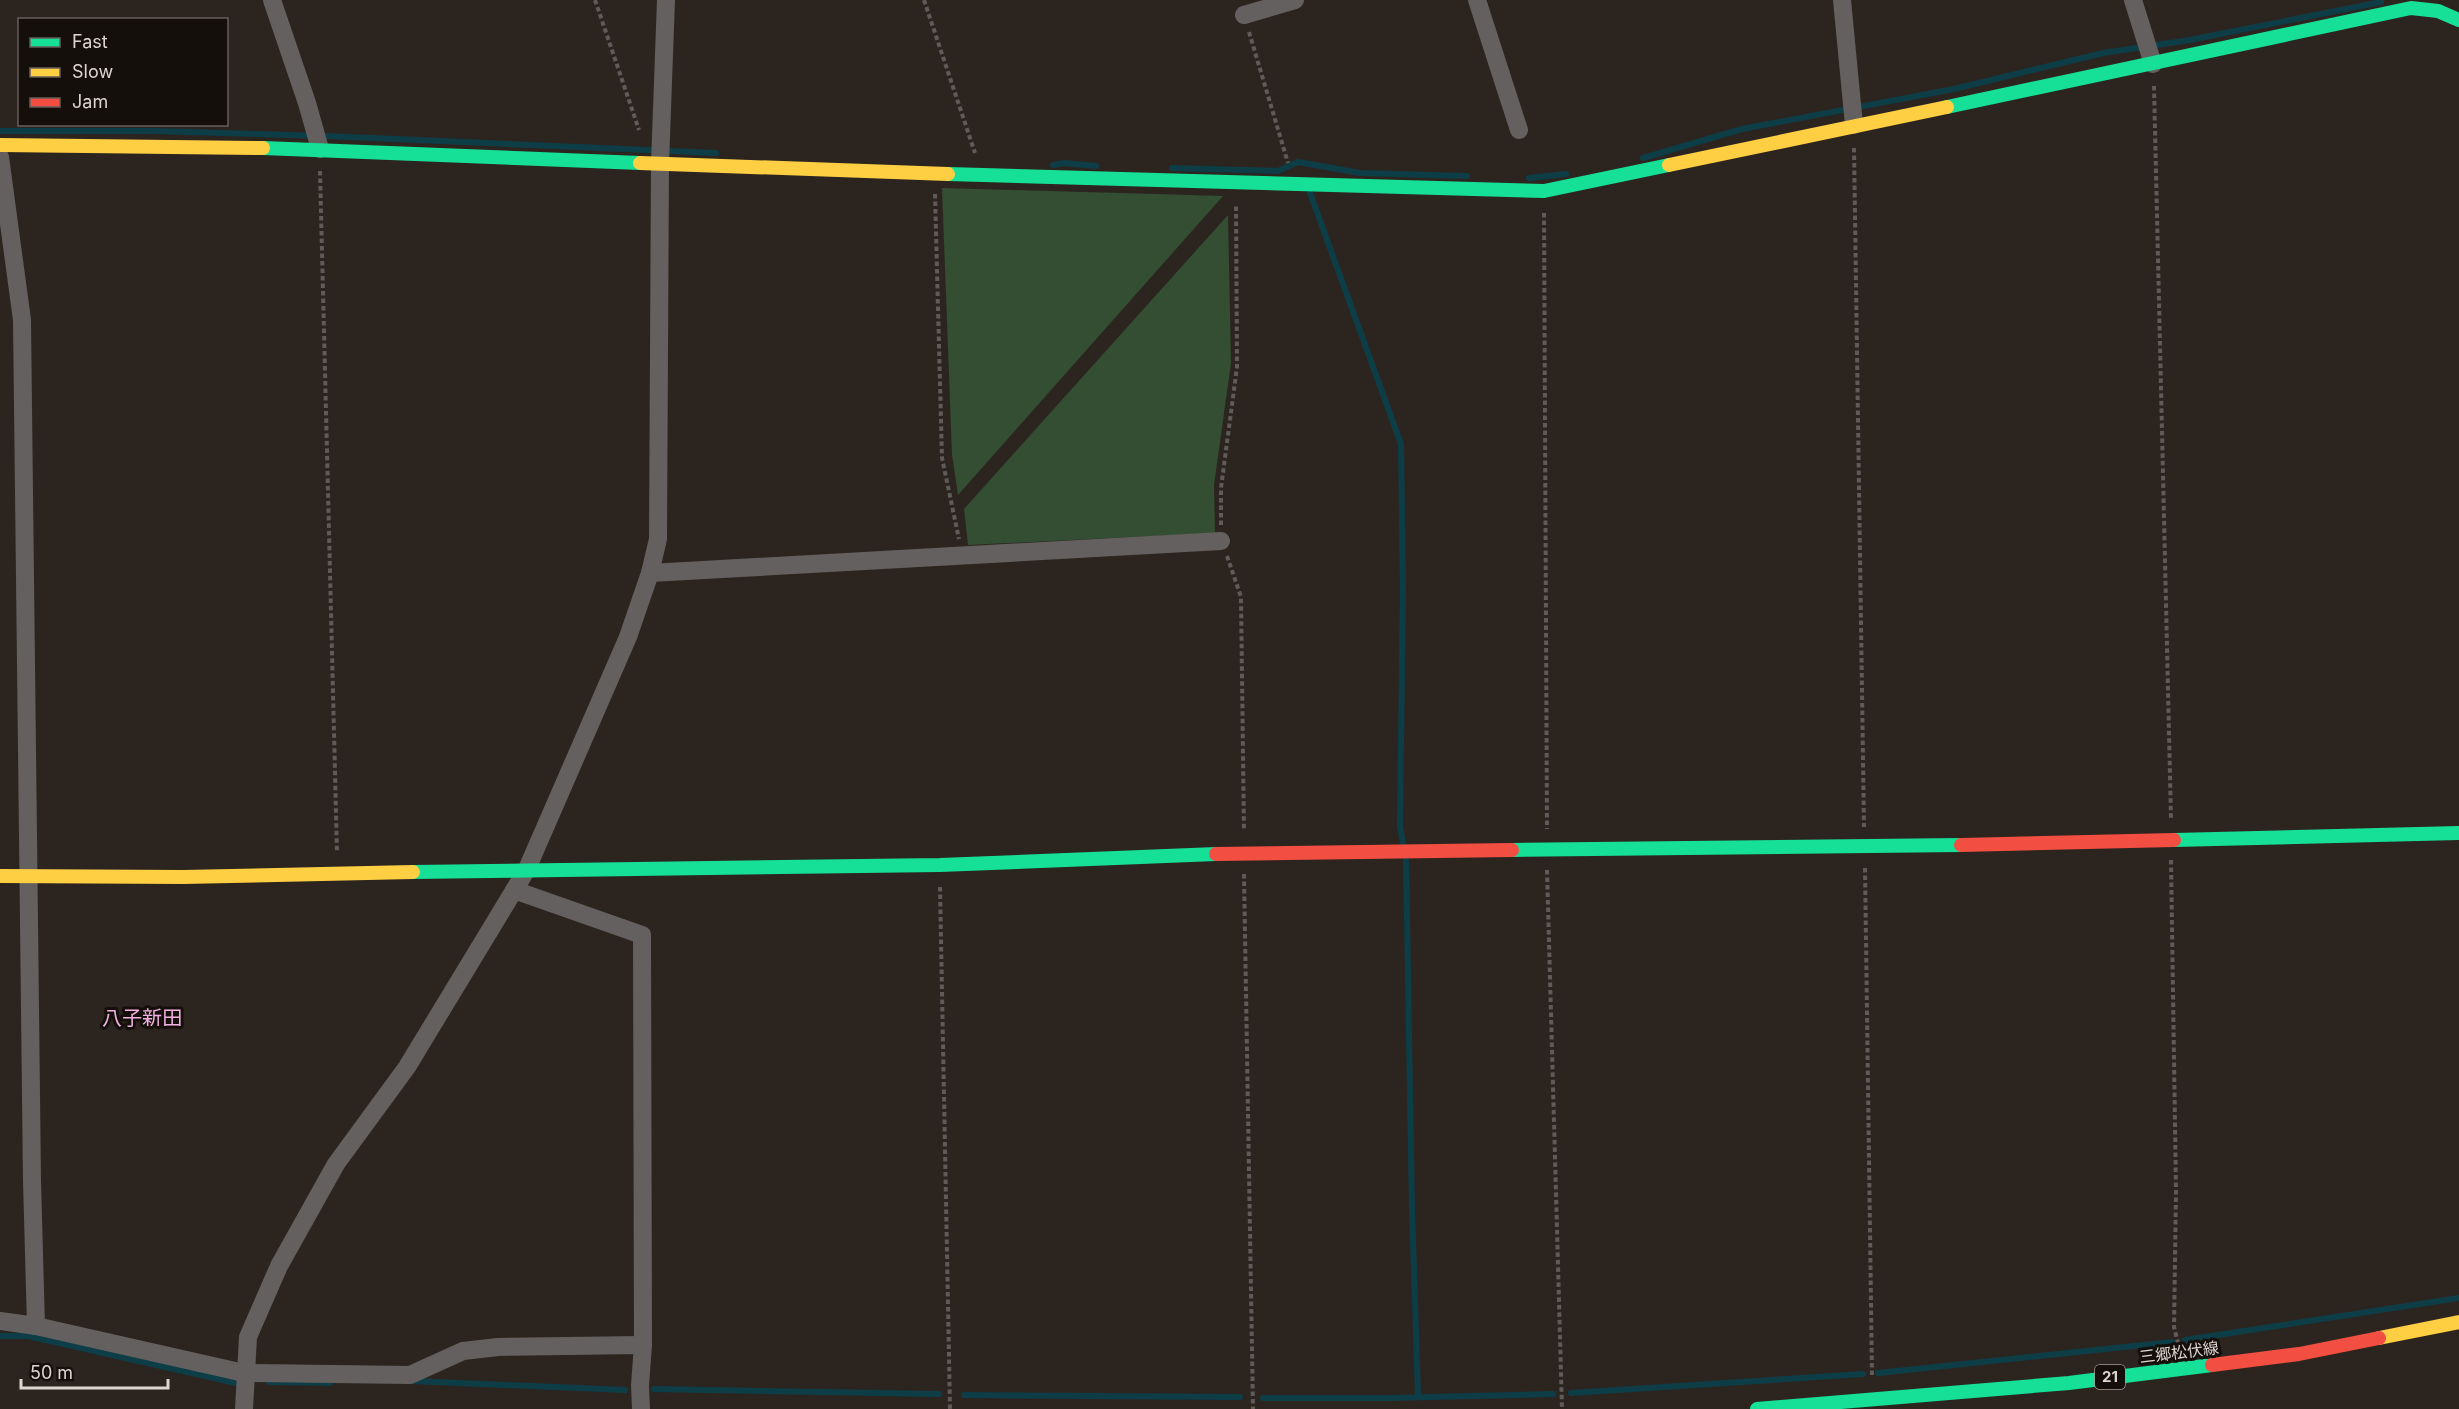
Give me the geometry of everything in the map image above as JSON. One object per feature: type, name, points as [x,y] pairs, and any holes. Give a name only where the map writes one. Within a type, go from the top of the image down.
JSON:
[{"type":"street","points":[[272,0],[320,149]]},
{"type":"street","points":[[244,1409],[244,1373],[248,1337],[279,1266],[336,1164],[407,1067],[527,869],[628,637],[650,573],[658,539],[660,164],[666,0]]},
{"type":"street","points":[[1244,15],[1294,0]]},
{"type":"street","points":[[1477,0],[1519,130]]},
{"type":"street","points":[[1842,0],[1854,125]]},
{"type":"street","points":[[2133,0],[2153,64]]},
{"type":"street","points":[[0,145],[320,149],[660,164],[1544,191],[2411,8],[2439,6],[2459,20]]},
{"type":"street","points":[[0,157],[22,320],[32,1181],[36,1326]]},
{"type":"street","points":[[650,573],[1221,541]]},
{"type":"street","points":[[0,876],[183,877],[527,869],[940,865],[1244,853],[1547,852],[1864,847],[2459,833]]},
{"type":"street","points":[[514,891],[642,935],[643,1345],[640,1409]]},
{"type":"street","points":[[0,1321],[36,1326],[244,1373],[410,1376],[463,1351],[498,1347],[643,1345]]},
{"type":"street","name":"三郷松伏線","points":[[1757,1409],[2069,1383],[2299,1354],[2459,1322]]},
{"type":"path","points":[[595,0],[639,130]]},
{"type":"path","points":[[924,0],[982,174]]},
{"type":"path","points":[[1244,15],[1295,185]]},
{"type":"path","points":[[2153,64],[2171,838],[2176,1191],[2174,1327],[2183,1368]]},
{"type":"path","points":[[1854,125],[1872,1401]]},
{"type":"path","points":[[320,149],[338,873]]},
{"type":"path","points":[[934,172],[942,458],[963,557]]},
{"type":"path","points":[[1236,182],[1237,367],[1221,488],[1221,541],[1241,597],[1253,1409]]},
{"type":"path","points":[[1544,191],[1547,852],[1562,1409]]},
{"type":"path","points":[[940,865],[950,1409]]},
{"type":"green space","points":[[942,188],[1223,196],[958,495],[952,454]]},
{"type":"green space","points":[[1228,215],[1231,363],[1214,485],[1215,533],[968,545],[964,509]]},
{"type":"waterway","points":[[1643,158],[1742,129],[1954,89],[2103,53],[2190,40],[2381,2]]},
{"type":"waterway","points":[[0,131],[154,131],[325,136],[716,153]]},
{"type":"waterway","points":[[1172,168],[1278,171],[1298,162],[1360,173],[1467,176]]},
{"type":"waterway","points":[[1053,165],[1064,163],[1096,166]]},
{"type":"waterway","points":[[1529,178],[1566,174]]},
{"type":"waterway","points":[[1309,190],[1401,444],[1403,589],[1400,826],[1403,844]]},
{"type":"waterway","points":[[1406,857],[1412,1210],[1418,1395]]},
{"type":"waterway","points":[[2185,1340],[2459,1298]]},
{"type":"waterway","points":[[0,1336],[28,1336],[236,1383]]},
{"type":"waterway","points":[[1878,1373],[2172,1342]]},
{"type":"waterway","points":[[1571,1393],[1863,1374]]},
{"type":"waterway","points":[[412,1381],[625,1390]]},
{"type":"waterway","points":[[269,1382],[330,1383]]},
{"type":"waterway","points":[[654,1389],[939,1394]]},
{"type":"waterway","points":[[1263,1398],[1553,1394]]},
{"type":"waterway","points":[[964,1395],[1240,1397]]},
{"type":"traffic: fast","points":[[1947,107],[2411,8],[2438,11],[2459,20]]},
{"type":"traffic: fast","points":[[263,148],[640,163]]},
{"type":"traffic: fast","points":[[948,174],[1544,191],[1669,165]]},
{"type":"traffic: fast","points":[[2174,840],[2459,833]]},
{"type":"traffic: fast","points":[[1512,850],[1961,845]]},
{"type":"traffic: fast","points":[[413,872],[940,865],[1216,854]]},
{"type":"traffic: fast","points":[[1757,1409],[2069,1383],[2212,1365]]},
{"type":"traffic: slow","points":[[1669,165],[1947,107]]},
{"type":"traffic: slow","points":[[0,145],[263,148]]},
{"type":"traffic: slow","points":[[640,163],[948,174]]},
{"type":"traffic: slow","points":[[0,876],[183,877],[413,872]]},
{"type":"traffic: slow","points":[[2379,1338],[2459,1322]]},
{"type":"traffic: jam","points":[[1961,845],[2174,840]]},
{"type":"traffic: jam","points":[[1216,854],[1512,850]]},
{"type":"traffic: jam","points":[[2212,1365],[2299,1354],[2379,1338]]},
{"type":"district","name":"八子新田","points":[[142,1018]]}]
